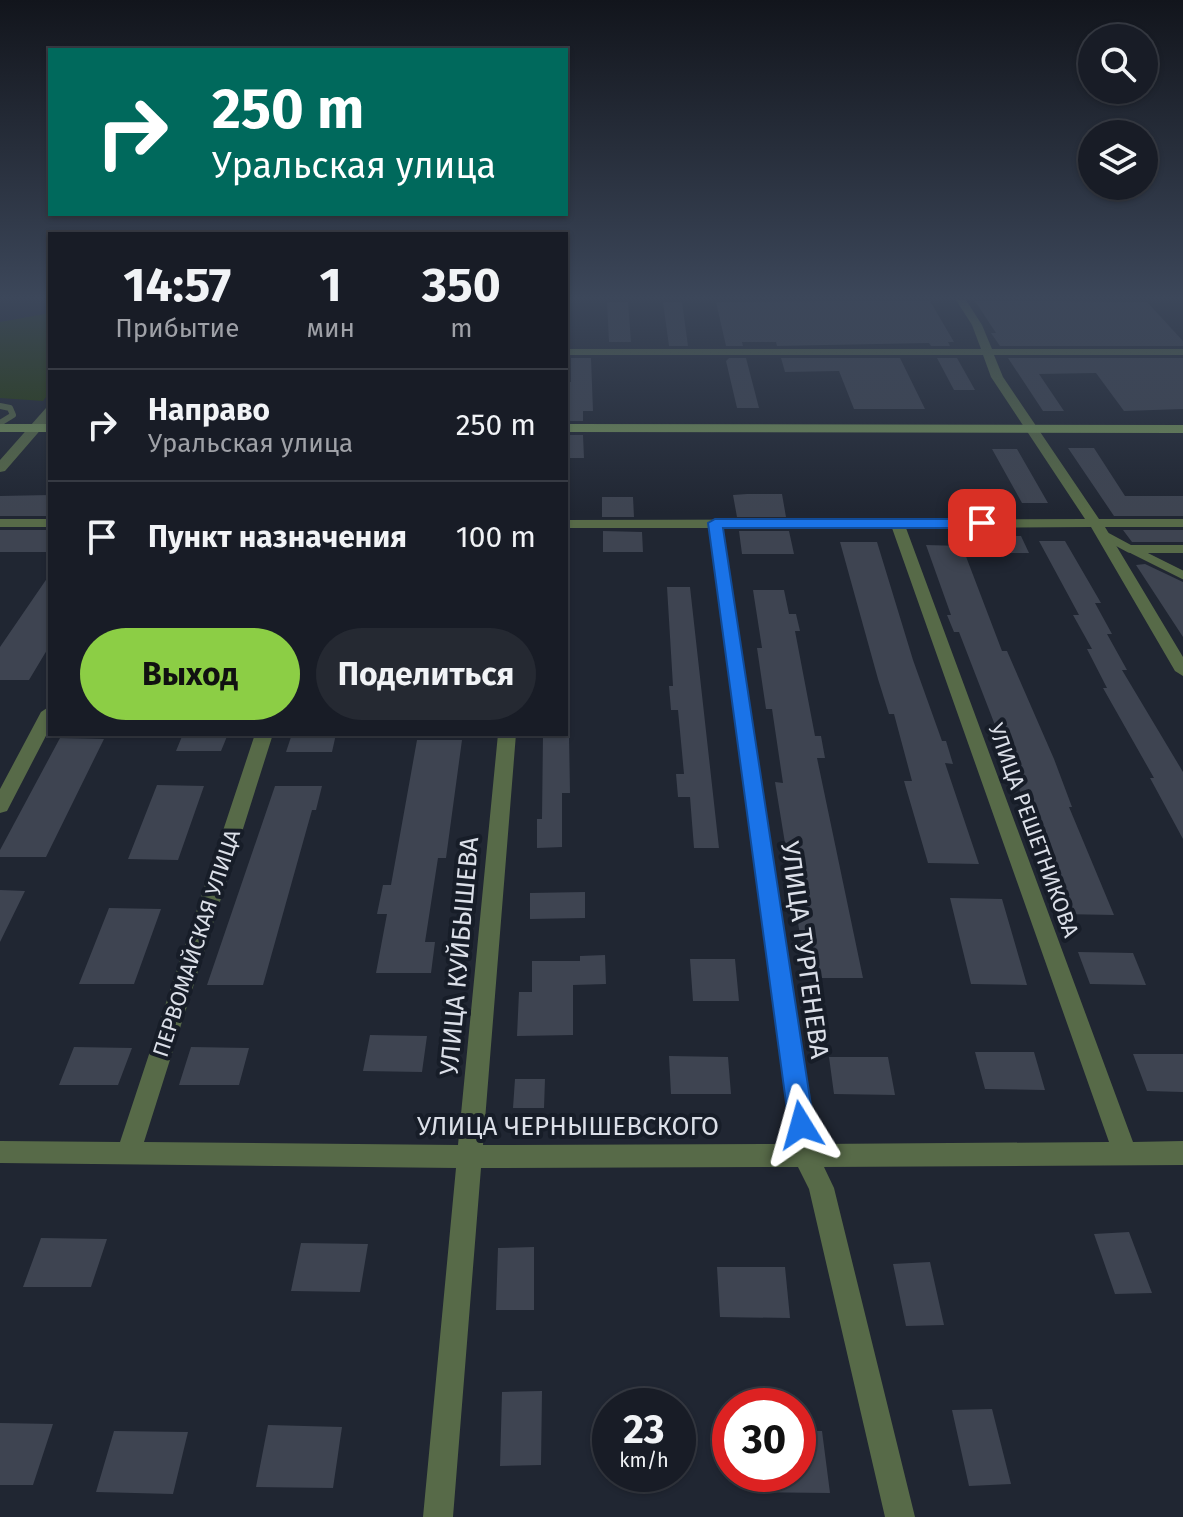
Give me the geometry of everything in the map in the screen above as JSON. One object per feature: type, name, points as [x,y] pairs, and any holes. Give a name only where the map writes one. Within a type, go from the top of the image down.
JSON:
[{"type":"street","points":[[994,371],[1098,529],[1183,671]]},
{"type":"street","points":[[0,468],[48,413]]},
{"type":"street","points":[[0,426],[48,428]]},
{"type":"street","points":[[568,428],[1183,429]]},
{"type":"street","points":[[0,523],[48,523]]},
{"type":"street","name":"УЛИЦА ТУРГЕНЕВА","points":[[715,523],[806,1157],[821,1188],[900,1517]]},
{"type":"street","points":[[568,524],[897,523],[1098,529],[1183,523]]},
{"type":"street","name":"УЛИЦА РЕШЕТНИКОВА","points":[[897,523],[1125,1153]]},
{"type":"street","points":[[0,806],[48,716]]},
{"type":"street","name":"ПЕРВОМАЙСКАЯ УЛИЦА","points":[[129,1152],[263,736]]},
{"type":"street","name":"УЛИЦА КУЙБЫШЕВА","points":[[438,1517],[507,736]]},
{"type":"street","name":"УЛИЦА ЧЕРНЫШЕВСКОГО","points":[[0,1152],[468,1157],[1183,1153]]},
{"type":"lane","points":[[0,406],[10,408],[13,415],[0,426]]},
{"type":"lane","points":[[1098,529],[1183,575]]},
{"type":"lane","points":[[1130,549],[1183,549]]},
{"type":"lane","points":[[1173,570],[1183,585]]},
{"type":"green space","points":[[0,371],[48,371],[48,395],[43,401],[0,398]]},
{"type":"building","points":[[571,371],[591,371],[593,411],[583,411],[583,421],[568,421],[568,382],[571,382]]},
{"type":"building","points":[[728,371],[749,371],[759,408],[737,408]]},
{"type":"building","points":[[785,371],[906,371],[925,409],[854,409],[839,371]]},
{"type":"building","points":[[944,371],[964,371],[975,390],[954,390]]},
{"type":"building","points":[[1016,371],[1183,371],[1183,409],[1124,411],[1096,373],[1039,374],[1064,411],[1043,411]]},
{"type":"building","points":[[568,435],[583,435],[584,458],[568,458]]},
{"type":"building","points":[[1068,448],[1094,448],[1125,496],[1183,496],[1183,516],[1114,516]]},
{"type":"building","points":[[992,449],[1017,449],[1048,503],[1022,503]]},
{"type":"building","points":[[971,493],[995,493],[1006,516],[982,516]]},
{"type":"building","points":[[782,494],[786,517],[737,517],[733,495]]},
{"type":"building","points":[[48,495],[48,516],[0,516],[0,496]]},
{"type":"building","points":[[602,497],[633,497],[634,517],[602,517]]},
{"type":"building","points":[[0,530],[48,530],[48,552],[0,552]]},
{"type":"building","points":[[1013,530],[1016,536],[1021,536],[1029,553],[998,553],[988,531]]},
{"type":"building","points":[[1123,530],[1183,530],[1183,542],[1132,542]]},
{"type":"building","points":[[603,531],[642,532],[643,552],[603,552]]},
{"type":"building","points":[[739,531],[789,531],[794,554],[742,554]]},
{"type":"building","points":[[1039,541],[1065,541],[1101,603],[1095,603],[1112,634],[1107,634],[1127,670],[1122,670],[1183,772],[1183,839],[1150,778],[1154,778],[1103,688],[1107,688],[1087,649],[1092,649],[1073,615],[1079,615]]},
{"type":"building","points":[[840,542],[877,542],[913,660],[942,741],[946,741],[953,764],[945,763],[979,864],[928,863],[904,781],[912,781],[894,714],[889,714],[878,679]]},
{"type":"building","points":[[926,545],[962,546],[1002,651],[1007,651],[1054,759],[1072,807],[1069,807],[1114,915],[1061,914],[1030,832],[1033,832],[1017,782],[959,632],[954,632],[947,615],[951,615]]},
{"type":"building","points":[[1145,564],[1183,582],[1183,637],[1136,565]]},
{"type":"building","points":[[48,577],[48,648],[29,680],[0,680],[0,647]]},
{"type":"building","points":[[667,587],[690,587],[719,848],[694,848],[690,797],[678,797],[676,774],[684,774],[678,710],[671,710],[669,686],[673,686]]},
{"type":"building","points":[[753,590],[784,590],[789,614],[796,614],[800,631],[795,631],[815,736],[821,736],[825,758],[817,758],[863,978],[807,978],[775,782],[783,783],[772,709],[766,709],[757,648],[762,648]]},
{"type":"building","points":[[569,734],[570,793],[562,793],[562,847],[537,848],[537,819],[542,819],[543,736]]},
{"type":"building","points":[[182,736],[227,736],[221,751],[176,751]]},
{"type":"building","points":[[291,736],[336,736],[332,752],[286,752]]},
{"type":"building","points":[[60,738],[104,739],[46,857],[0,857],[0,850]]},
{"type":"building","points":[[417,740],[462,740],[446,858],[438,858],[425,942],[435,942],[431,973],[376,973],[387,914],[377,914],[383,885],[391,885]]},
{"type":"building","points":[[157,785],[204,786],[178,860],[128,859]]},
{"type":"building","points":[[275,786],[322,786],[316,810],[312,810],[263,985],[207,985]]},
{"type":"building","points":[[0,890],[25,891],[0,942]]},
{"type":"building","points":[[585,892],[585,918],[530,919],[530,893]]},
{"type":"building","points":[[950,898],[1002,899],[1027,985],[971,984]]},
{"type":"building","points":[[109,908],[161,909],[134,984],[79,984]]},
{"type":"building","points":[[1078,952],[1133,953],[1146,985],[1090,984]]},
{"type":"building","points":[[605,955],[606,984],[573,985],[573,1035],[517,1036],[519,992],[532,992],[532,961],[580,961],[580,956]]},
{"type":"building","points":[[690,959],[735,959],[739,1001],[693,1001]]},
{"type":"building","points":[[370,1035],[427,1036],[422,1072],[363,1071]]},
{"type":"building","points":[[74,1047],[132,1048],[118,1085],[59,1085]]},
{"type":"building","points":[[191,1047],[249,1048],[239,1085],[179,1085]]},
{"type":"building","points":[[975,1052],[1034,1052],[1045,1090],[985,1089]]},
{"type":"building","points":[[1133,1054],[1183,1054],[1183,1092],[1147,1091]]},
{"type":"building","points":[[669,1056],[728,1057],[731,1094],[671,1094]]},
{"type":"building","points":[[829,1057],[888,1057],[895,1095],[834,1094]]},
{"type":"building","points":[[515,1079],[545,1079],[544,1108],[513,1108]]},
{"type":"building","points":[[1129,1232],[1152,1293],[1115,1294],[1094,1234]]},
{"type":"building","points":[[41,1238],[107,1239],[91,1287],[23,1287]]},
{"type":"building","points":[[301,1243],[368,1244],[360,1292],[291,1291]]},
{"type":"building","points":[[534,1247],[534,1310],[496,1310],[498,1248]]},
{"type":"building","points":[[930,1262],[944,1325],[906,1326],[893,1264]]},
{"type":"building","points":[[717,1267],[785,1267],[790,1318],[720,1317]]},
{"type":"building","points":[[542,1391],[541,1465],[500,1466],[502,1392]]},
{"type":"building","points":[[992,1409],[1011,1484],[969,1486],[952,1410]]},
{"type":"building","points":[[0,1423],[53,1424],[33,1485],[0,1485]]},
{"type":"building","points":[[268,1425],[342,1427],[333,1488],[256,1487]]},
{"type":"building","points":[[114,1431],[188,1432],[173,1494],[96,1492]]},
{"type":"building","points":[[816,1431],[822,1431],[830,1493],[752,1492],[816,1492]]},
{"type":"route","points":[[801,1125],[715,523],[982,523]]}]
